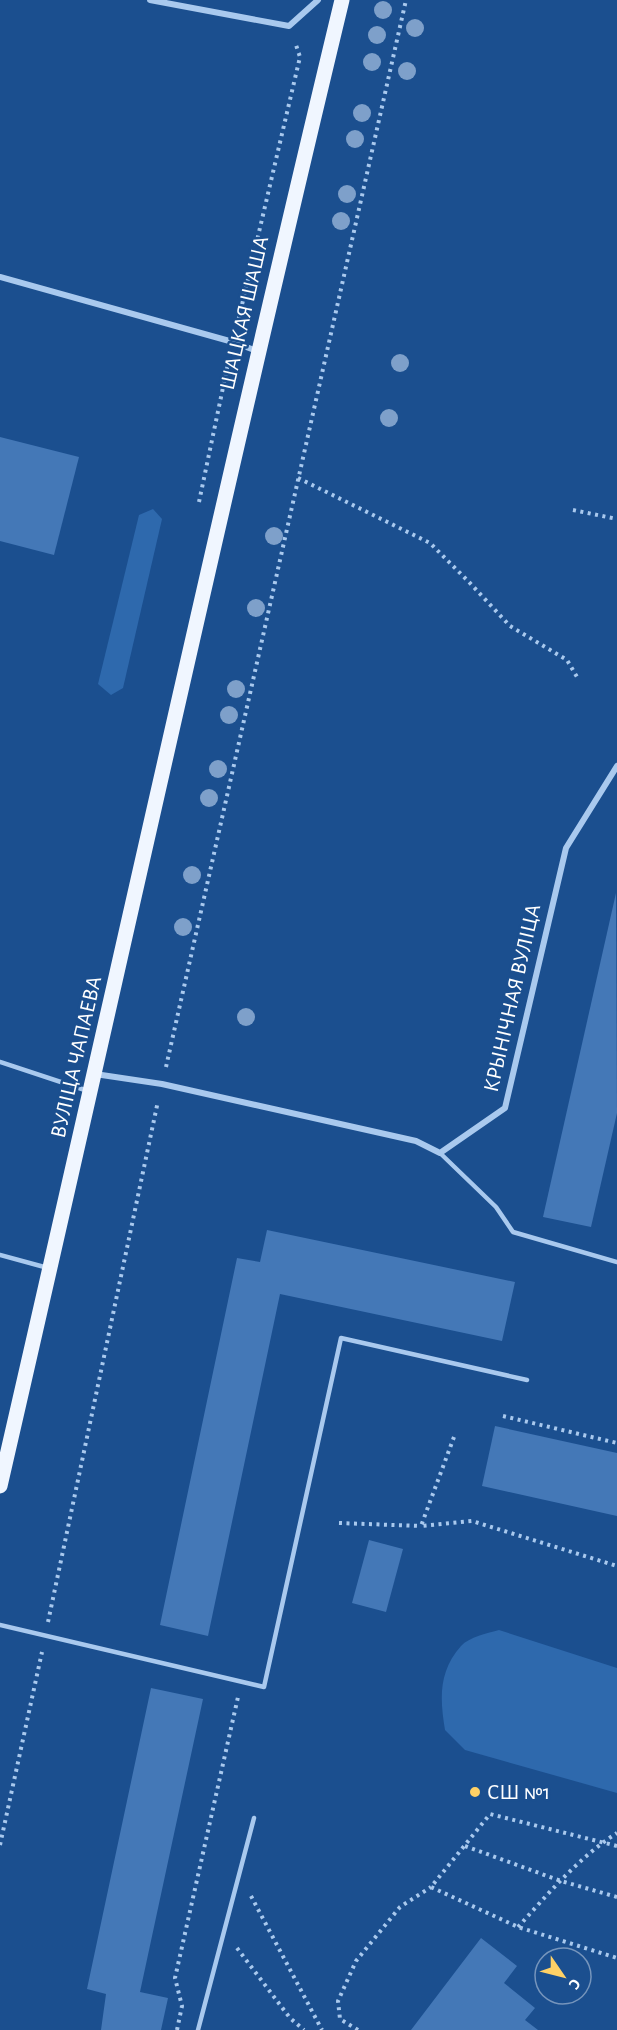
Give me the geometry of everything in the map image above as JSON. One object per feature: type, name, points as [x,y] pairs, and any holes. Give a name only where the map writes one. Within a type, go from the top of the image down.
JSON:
[{"type":"main road","name":"ШАЦКАЯ ШАША","points":[[193,638],[258,351],[342,0]]},
{"type":"main road","name":"ВУЛІЦА ЧАПАЕВА","points":[[0,1486],[193,638]]},
{"type":"street","points":[[150,0],[289,26],[318,0]]},
{"type":"street","points":[[0,277],[258,351]]},
{"type":"street","name":"КРЫНІЧНАЯ ВУЛІЦА","points":[[440,1153],[504,1108],[566,848],[617,766]]},
{"type":"street","points":[[95,1074],[162,1083],[416,1140],[440,1153]]},
{"type":"lane","points":[[0,1062],[91,1092]]},
{"type":"lane","points":[[440,1153],[496,1207],[513,1232],[617,1262]]},
{"type":"lane","points":[[0,1255],[50,1269]]},
{"type":"lane","points":[[0,1625],[264,1687],[341,1338],[527,1380]]},
{"type":"lane","points":[[198,2030],[254,1818]]},
{"type":"path","points":[[0,1845],[162,1083],[406,0]]},
{"type":"path","points":[[298,477],[430,543],[510,626],[567,660],[577,677]]},
{"type":"path","points":[[573,510],[617,519]]},
{"type":"path","points":[[503,1416],[617,1443]]},
{"type":"path","points":[[421,1526],[454,1437]]},
{"type":"path","points":[[339,1523],[421,1526],[472,1521],[617,1566]]},
{"type":"path","points":[[177,2030],[182,2006],[176,1978],[241,1680]]},
{"type":"path","points":[[358,2030],[340,2019],[338,2001],[356,1961],[400,1907],[431,1887],[490,1814],[617,1846]]},
{"type":"path","points":[[518,1927],[561,1881],[603,1842],[617,1833]]},
{"type":"path","points":[[465,1846],[561,1881],[617,1897]]},
{"type":"path","points":[[431,1887],[518,1927],[617,1958]]},
{"type":"path","points":[[251,1896],[322,2030]]},
{"type":"path","points":[[237,1948],[290,2018],[304,2030]]},
{"type":"shaded area","points":[[153,509],[162,519],[123,688],[111,695],[98,684],[139,515]]},
{"type":"shaded area","points":[[499,1630],[617,1668],[617,1793],[465,1750],[445,1730],[442,1697],[448,1666],[464,1643]]},
{"type":"building","points":[[0,437],[79,457],[54,555],[0,541]]},
{"type":"building","points":[[616,893],[617,1113],[591,1227],[543,1217]]},
{"type":"building","points":[[267,1230],[515,1282],[502,1341],[280,1294],[208,1636],[160,1625],[237,1258],[260,1262]]},
{"type":"building","points":[[495,1426],[617,1453],[617,1516],[482,1486]]},
{"type":"building","points":[[369,1540],[403,1549],[386,1612],[352,1603]]},
{"type":"building","points":[[151,1688],[203,1699],[140,1992],[168,1998],[161,2030],[101,2030],[106,1994],[87,1989]]},
{"type":"building","points":[[481,1938],[517,1966],[504,1983],[535,2008],[525,2020],[538,2030],[411,2030]]},
{"type":"place","name":"СШ №1","points":[[475,1792]]}]
